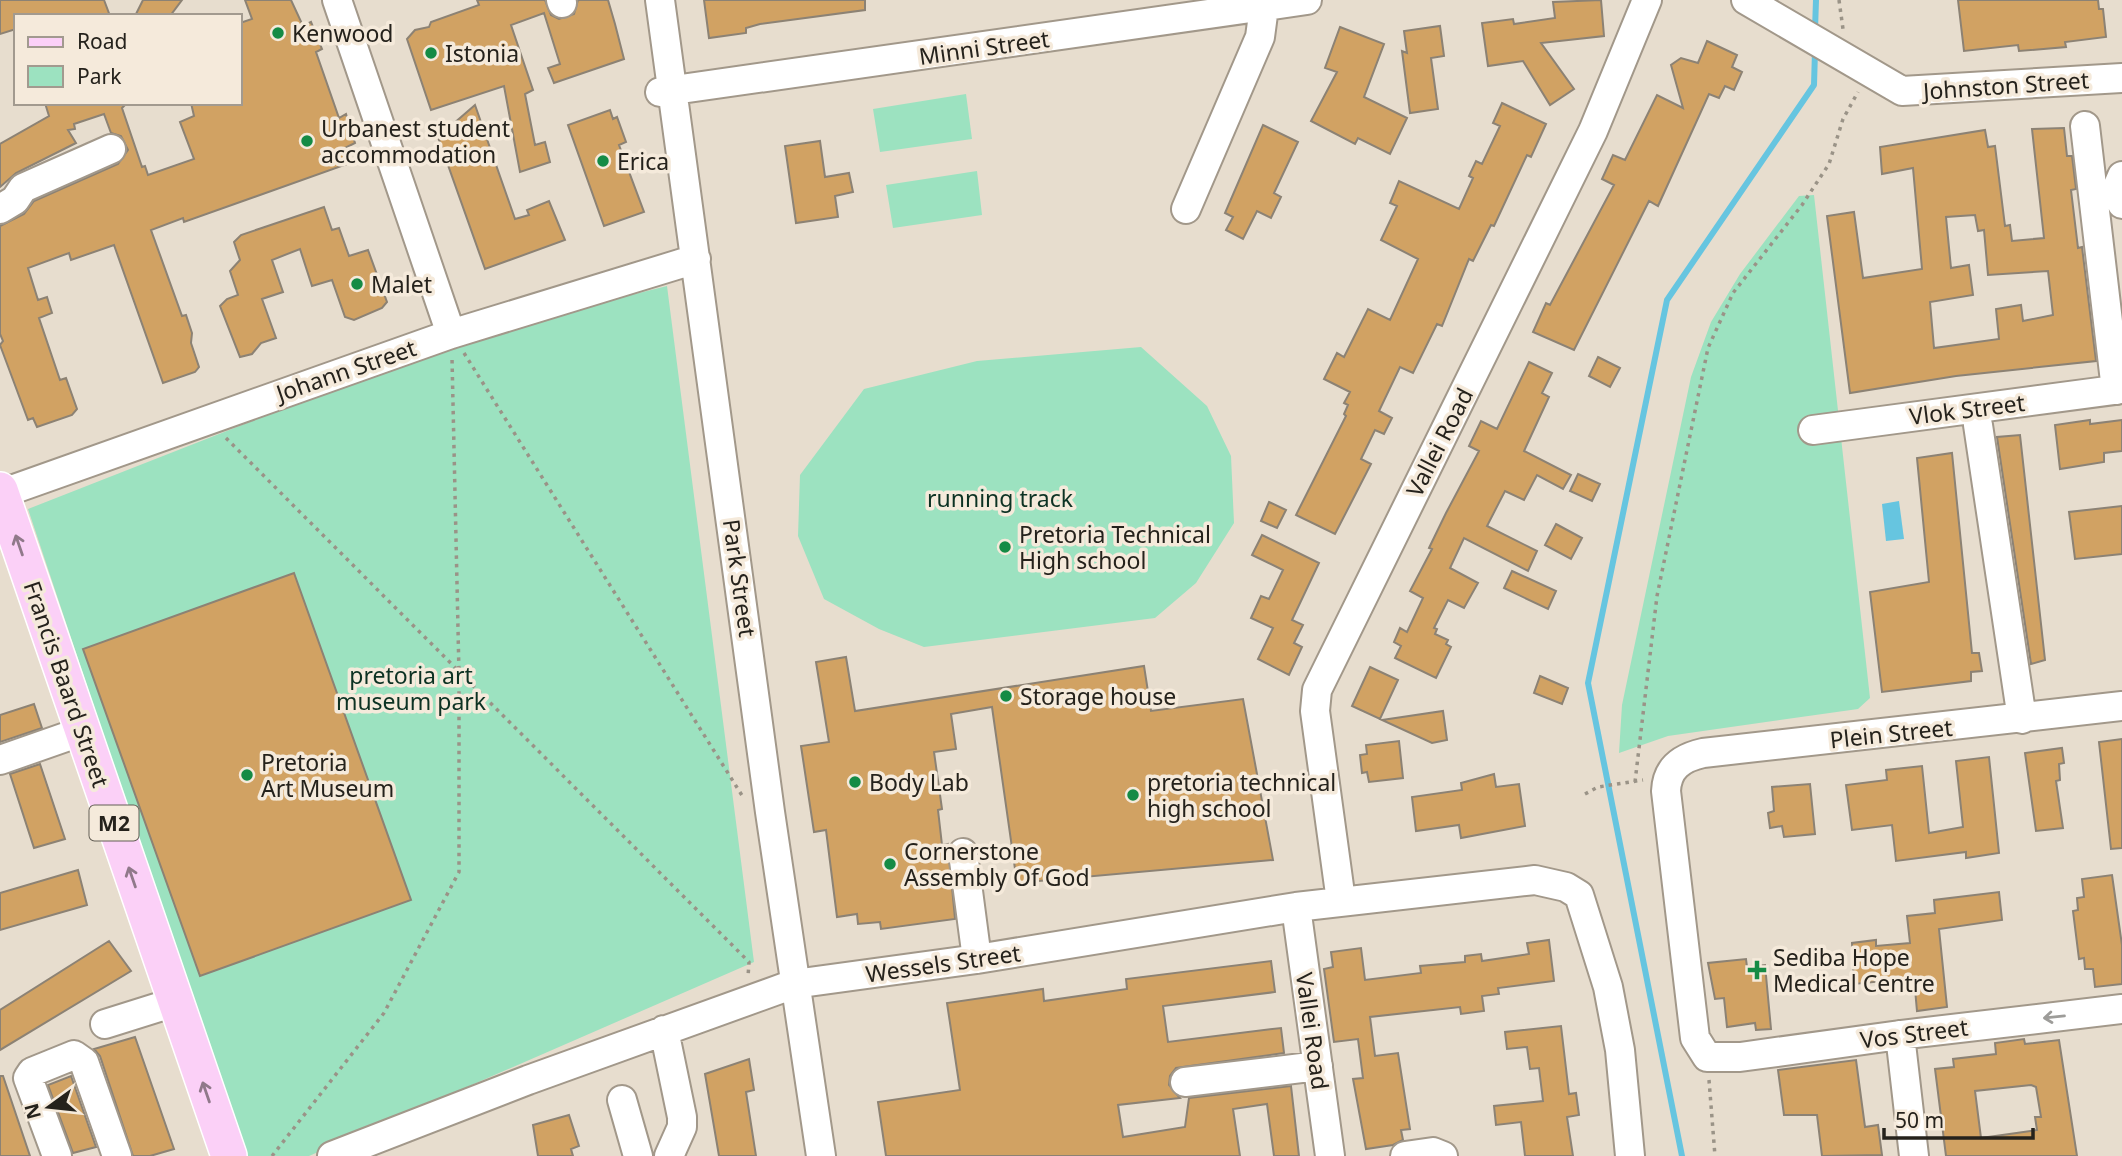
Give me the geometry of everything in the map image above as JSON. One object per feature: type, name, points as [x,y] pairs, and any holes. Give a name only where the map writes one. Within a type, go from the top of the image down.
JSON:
[{"type":"main road","name":"Francis Baard Street","points":[[0,493],[229,1156]]},
{"type":"street","points":[[337,0],[451,334]]},
{"type":"street","name":"Park Street","points":[[648,0],[666,91],[787,986],[806,1156]]},
{"type":"street","name":"Park Street","points":[[660,0],[666,91]]},
{"type":"street","name":"Minni Street","points":[[666,91],[1307,0]]},
{"type":"street","name":"Vallei Road","points":[[1341,901],[1315,711],[1317,690],[1593,131],[1647,0]]},
{"type":"street","name":"Johnston Street","points":[[1746,0],[1902,91],[2122,78]]},
{"type":"street","points":[[1186,209],[1260,37],[1264,7]]},
{"type":"street","points":[[2085,126],[2119,389]]},
{"type":"street","points":[[0,209],[15,200],[23,188],[111,149]]},
{"type":"street","points":[[2122,176],[2119,183],[2122,204]]},
{"type":"street","name":"Johann Street","points":[[0,493],[451,334],[689,261]]},
{"type":"street","name":"Park Street","points":[[689,261],[754,815],[821,1156]]},
{"type":"street","name":"Vlok Street","points":[[1812,430],[2119,389]]},
{"type":"street","points":[[1978,425],[2022,719]]},
{"type":"street","name":"Plein Street","points":[[1707,1057],[1695,1038],[1666,791],[1668,775],[1688,756],[2122,706]]},
{"type":"street","points":[[0,760],[83,731]]},
{"type":"street","points":[[963,853],[976,959]]},
{"type":"street","name":"Wessels Street","points":[[332,1156],[787,986],[976,959],[1296,907],[1535,880],[1566,887],[1578,895],[1610,1000],[1620,1050],[1630,1156]]},
{"type":"street","name":"Vallei Road","points":[[1296,907],[1330,1156]]},
{"type":"street","points":[[105,1024],[174,1002]]},
{"type":"street","name":"Vos Street","points":[[1707,1057],[1740,1057],[2122,1009]]},
{"type":"street","points":[[664,1030],[682,1117],[682,1127],[669,1156]]},
{"type":"street","points":[[1900,1035],[1914,1156]]},
{"type":"street","points":[[57,1156],[28,1078],[32,1072],[74,1055],[84,1062],[107,1153]]},
{"type":"street","points":[[1185,1082],[1318,1066]]},
{"type":"street","points":[[622,1100],[638,1156]]},
{"type":"street","points":[[1405,1156],[1433,1152],[1443,1156]]},
{"type":"path","points":[[1635,782],[1657,596],[1708,348],[1734,293],[1802,205],[1829,164],[1843,119],[1869,72]]},
{"type":"path","points":[[272,1156],[384,1013],[458,872],[459,674],[451,334]]},
{"type":"path","points":[[451,334],[754,815]]},
{"type":"path","points":[[220,433],[749,962]]},
{"type":"path","points":[[1585,794],[1598,787],[1629,783]]},
{"type":"path","points":[[1707,1057],[1716,1156]]},
{"type":"green space","points":[[966,94],[972,139],[880,152],[873,109]]},
{"type":"green space","points":[[977,171],[982,215],[893,228],[886,185]]},
{"type":"green space","points":[[1814,195],[1870,698],[1858,709],[1668,736],[1619,753],[1622,705],[1691,377],[1711,322],[1740,274],[1799,196]]},
{"type":"green space","name":"pretoria art museum park","points":[[667,286],[754,962],[309,1156],[244,1156],[28,509],[471,335]]},
{"type":"green space","name":"running track","points":[[1141,347],[1207,406],[1231,456],[1234,523],[1196,583],[1155,618],[924,647],[879,629],[824,599],[798,536],[800,475],[864,389],[977,361]]},
{"type":"water","points":[[1899,501],[1904,539],[1886,541],[1882,504]]},
{"type":"building","points":[[0,0],[104,0],[109,14],[14,14],[14,30],[0,34]]},
{"type":"building","points":[[143,0],[182,0],[172,14],[136,14]]},
{"type":"building","points":[[245,0],[291,0],[303,26],[311,22],[322,49],[316,52],[339,118],[346,114],[355,143],[343,149],[350,163],[184,222],[183,218],[151,230],[182,316],[186,315],[199,367],[195,372],[163,383],[114,245],[71,260],[69,253],[28,268],[38,300],[47,297],[52,313],[39,318],[60,380],[66,378],[77,409],[72,415],[37,427],[33,418],[28,420],[0,345],[3,341],[0,334],[0,226],[24,214],[34,201],[118,164],[128,150],[121,136],[111,133],[104,114],[74,124],[75,129],[68,130],[76,143],[16,173],[0,187],[0,144],[49,116],[46,105],[125,105],[122,108],[142,167],[145,166],[148,175],[194,159],[180,122],[194,116],[191,105],[242,105],[242,22],[252,19]]},
{"type":"building","points":[[477,0],[545,0],[551,15],[559,19],[574,14],[578,0],[608,0],[624,59],[554,83],[548,68],[560,64],[544,13],[511,25],[533,90],[525,94],[535,145],[545,142],[550,162],[520,172],[504,86],[431,110],[407,39],[415,30],[429,27],[431,22],[479,5]]},
{"type":"building","points":[[704,0],[865,0],[865,10],[760,24],[746,28],[746,33],[709,38]]},
{"type":"building","points":[[1601,0],[1604,36],[1541,43],[1574,89],[1550,105],[1523,61],[1488,66],[1482,23],[1513,19],[1514,24],[1555,18],[1553,2]]},
{"type":"building","points":[[1958,0],[2098,0],[2099,9],[2103,9],[2106,37],[2065,42],[2066,47],[2019,51],[2018,45],[1964,51]]},
{"type":"building","points":[[1440,26],[1444,56],[1431,58],[1438,109],[1410,113],[1402,51],[1407,53],[1404,31]]},
{"type":"building","points":[[1340,27],[1384,44],[1364,97],[1407,118],[1390,154],[1358,138],[1355,144],[1311,121],[1337,72],[1325,68]]},
{"type":"building","points":[[1707,41],[1737,55],[1732,67],[1742,72],[1734,90],[1725,86],[1719,98],[1709,94],[1658,206],[1649,201],[1574,350],[1533,332],[1546,303],[1550,305],[1614,185],[1602,179],[1613,155],[1625,160],[1657,95],[1683,108],[1671,65],[1681,58],[1698,63]]},
{"type":"building","points":[[1502,103],[1546,124],[1531,157],[1527,155],[1494,226],[1491,225],[1473,261],[1469,259],[1442,326],[1437,324],[1413,373],[1400,367],[1379,411],[1392,418],[1384,434],[1375,430],[1361,459],[1371,464],[1335,534],[1296,515],[1346,416],[1344,414],[1348,405],[1344,403],[1350,392],[1324,379],[1337,353],[1344,357],[1368,309],[1390,320],[1418,259],[1381,240],[1397,206],[1390,203],[1399,181],[1459,209],[1473,178],[1469,176],[1476,161],[1482,164],[1500,126],[1493,123]]},
{"type":"building","points":[[475,105],[515,219],[529,215],[527,210],[549,201],[565,240],[485,269],[438,137]]},
{"type":"building","name":"Erica","points":[[610,110],[613,119],[617,117],[626,142],[619,145],[644,212],[604,226],[568,125]]},
{"type":"building","points":[[1263,125],[1298,142],[1274,193],[1281,197],[1271,218],[1257,211],[1243,239],[1226,230],[1233,217],[1225,213]]},
{"type":"building","points":[[2064,128],[2067,156],[2072,156],[2076,189],[2071,190],[2078,248],[2082,247],[2096,361],[1956,376],[1850,393],[1827,216],[1854,212],[1863,278],[1922,269],[1913,168],[1882,174],[1880,147],[1985,130],[1988,147],[1995,146],[2005,226],[2010,225],[2012,241],[2044,238],[2032,129]],"holes":[[[1975,215],[1978,231],[1984,230],[1988,275],[2048,271],[2053,315],[2023,321],[2021,305],[1996,309],[1999,339],[1934,348],[1930,302],[1973,295],[1969,265],[1951,268],[1946,217]]]},
{"type":"building","points":[[820,141],[825,177],[849,173],[853,192],[835,196],[838,217],[796,223],[785,146]]},
{"type":"building","name":"Malet","points":[[324,207],[332,230],[339,228],[349,256],[368,250],[387,302],[382,308],[354,320],[345,317],[332,280],[312,286],[300,249],[272,260],[283,292],[262,299],[276,338],[261,343],[252,354],[240,357],[220,306],[227,299],[238,295],[230,271],[240,260],[234,242],[241,235]]},
{"type":"building","points":[[1598,357],[1620,368],[1610,387],[1589,376]]},
{"type":"building","points":[[1529,362],[1552,373],[1542,393],[1549,397],[1524,451],[1571,475],[1563,489],[1537,475],[1524,500],[1505,491],[1487,526],[1537,551],[1528,571],[1464,538],[1450,568],[1478,583],[1464,608],[1448,600],[1434,628],[1437,629],[1435,634],[1448,640],[1446,644],[1451,647],[1436,678],[1395,658],[1401,646],[1394,642],[1400,628],[1407,632],[1423,598],[1410,591],[1432,549],[1429,548],[1446,513],[1479,451],[1469,446],[1481,421],[1497,429]]},
{"type":"building","points":[[2090,420],[2090,424],[2122,420],[2122,451],[2104,453],[2104,462],[2060,469],[2055,425]]},
{"type":"building","points":[[2020,435],[2045,660],[2031,664],[1997,437]]},
{"type":"building","points":[[1952,453],[1972,653],[1979,653],[1982,671],[1971,672],[1971,681],[1882,692],[1870,592],[1929,582],[1917,458]]},
{"type":"building","points":[[1578,474],[1600,484],[1592,501],[1570,491]]},
{"type":"building","points":[[1269,502],[1286,510],[1277,528],[1261,521]]},
{"type":"building","points":[[2122,506],[2122,554],[2075,559],[2069,512]]},
{"type":"building","points":[[1556,524],[1582,538],[1571,559],[1545,545]]},
{"type":"building","points":[[1262,535],[1319,563],[1292,620],[1303,625],[1294,643],[1302,647],[1289,675],[1258,659],[1273,628],[1251,618],[1261,596],[1269,599],[1283,570],[1252,555]]},
{"type":"building","points":[[1512,571],[1556,591],[1548,609],[1504,588]]},
{"type":"building","name":"Pretoria Art Museum","points":[[294,573],[411,900],[200,976],[83,649]]},
{"type":"building","points":[[846,657],[855,711],[1144,666],[1151,711],[1243,699],[1273,860],[1017,883],[992,707],[951,714],[956,749],[934,752],[942,809],[938,810],[942,845],[948,844],[955,919],[881,929],[880,922],[858,924],[857,914],[837,917],[826,830],[814,832],[801,746],[829,742],[816,662]]},
{"type":"building","points":[[1370,667],[1398,680],[1380,719],[1352,706]]},
{"type":"building","points":[[1540,676],[1568,688],[1562,704],[1534,693]]},
{"type":"building","points":[[34,704],[42,728],[0,742],[0,715]]},
{"type":"building","points":[[1443,711],[1447,740],[1432,743],[1382,720]]},
{"type":"building","points":[[2122,739],[2122,848],[2111,849],[2099,742]]},
{"type":"building","points":[[1399,741],[1403,778],[1369,782],[1367,772],[1362,773],[1360,755],[1367,754],[1366,745]]},
{"type":"building","points":[[2062,748],[2064,763],[2059,764],[2060,780],[2056,781],[2063,828],[2036,831],[2025,753]]},
{"type":"building","points":[[1989,757],[1999,853],[1966,858],[1966,852],[1896,861],[1892,825],[1852,830],[1846,785],[1887,780],[1886,770],[1922,766],[1929,833],[1963,827],[1956,761]]},
{"type":"building","points":[[40,764],[65,839],[34,848],[10,774]]},
{"type":"building","points":[[1494,774],[1496,787],[1519,784],[1525,826],[1461,838],[1459,825],[1416,831],[1412,797],[1462,790],[1461,783]]},
{"type":"building","points":[[1810,784],[1815,834],[1784,837],[1782,826],[1770,828],[1768,813],[1774,811],[1772,787]]},
{"type":"building","points":[[78,870],[87,905],[0,930],[0,893]]},
{"type":"building","points":[[2112,875],[2122,945],[2122,984],[2095,987],[2093,969],[2085,969],[2084,958],[2079,959],[2073,911],[2078,910],[2077,898],[2084,897],[2082,879]]},
{"type":"building","points":[[1999,892],[2002,920],[1939,929],[1947,1007],[1917,1011],[1914,978],[1854,984],[1852,943],[1876,940],[1876,946],[1910,943],[1907,916],[1935,913],[1934,900]]},
{"type":"building","points":[[1549,940],[1554,981],[1498,988],[1499,994],[1482,996],[1484,1011],[1461,1014],[1460,1007],[1370,1017],[1375,1056],[1398,1053],[1410,1129],[1401,1130],[1403,1140],[1393,1145],[1366,1149],[1353,1079],[1363,1078],[1358,1039],[1334,1042],[1324,969],[1333,967],[1331,952],[1361,948],[1365,980],[1421,973],[1420,966],[1465,962],[1465,956],[1481,954],[1482,961],[1529,954],[1527,943]]},
{"type":"building","points":[[109,941],[131,971],[0,1050],[0,1010]]},
{"type":"building","points":[[1746,959],[1747,967],[1765,965],[1771,1029],[1756,1030],[1755,1023],[1727,1027],[1724,998],[1715,999],[1708,963]]},
{"type":"building","points":[[1271,961],[1275,992],[1163,1006],[1168,1042],[1281,1028],[1284,1053],[1176,1068],[1170,1076],[1169,1085],[1180,1098],[1118,1105],[1123,1137],[1185,1127],[1189,1098],[1291,1086],[1299,1156],[1274,1156],[1267,1104],[1233,1109],[1240,1156],[886,1156],[878,1102],[960,1090],[947,1003],[1043,989],[1044,1001],[1127,989],[1126,979]]},
{"type":"building","points":[[1561,1026],[1569,1094],[1576,1093],[1579,1115],[1567,1117],[1573,1156],[1525,1156],[1521,1122],[1496,1125],[1494,1106],[1543,1101],[1539,1068],[1530,1069],[1527,1047],[1507,1049],[1505,1032]]},
{"type":"building","points":[[135,1037],[174,1149],[150,1156],[133,1156],[100,1056],[94,1049]]},
{"type":"building","points":[[2024,1039],[2025,1044],[2059,1040],[2077,1156],[1946,1156],[1935,1069],[1954,1067],[1953,1059],[1996,1054],[1995,1043]],"holes":[[[2031,1085],[2036,1087],[2041,1117],[2035,1117],[2037,1130],[1981,1138],[1975,1091]]]},
{"type":"building","points":[[749,1059],[754,1090],[746,1092],[756,1156],[719,1156],[705,1074]]},
{"type":"building","points":[[1856,1060],[1865,1127],[1878,1125],[1882,1155],[1822,1156],[1817,1115],[1784,1115],[1778,1070]]},
{"type":"building","points":[[0,1076],[3,1076],[30,1156],[0,1156]]},
{"type":"building","points":[[71,1076],[96,1147],[73,1153],[48,1085]]},
{"type":"building","points":[[569,1115],[579,1146],[571,1149],[573,1156],[538,1156],[533,1125]]},
{"type":"waterway","points":[[1815,30],[1816,0]]},
{"type":"waterway","points":[[1682,1156],[1588,683],[1667,300],[1814,85],[1815,51]]},
{"type":"place","name":"Kenwood","points":[[278,33]]},
{"type":"place","name":"Istonia","points":[[431,53]]},
{"type":"place","name":"Urbanest student accommodation","points":[[307,141]]},
{"type":"place","name":"Erica","points":[[603,161]]},
{"type":"place","name":"Malet","points":[[357,284]]},
{"type":"place","name":"Pretoria Technical High school","points":[[1005,547]]},
{"type":"place","name":"Storage house","points":[[1006,696]]},
{"type":"place","name":"Pretoria Art Museum","points":[[247,775]]},
{"type":"place","name":"Body Lab","points":[[855,782]]},
{"type":"place","name":"pretoria technical high school","points":[[1133,795]]},
{"type":"place","name":"Cornerstone Assembly Of God","points":[[890,864]]},
{"type":"place","name":"Sediba Hope Medical Centre","points":[[1757,970]]}]
